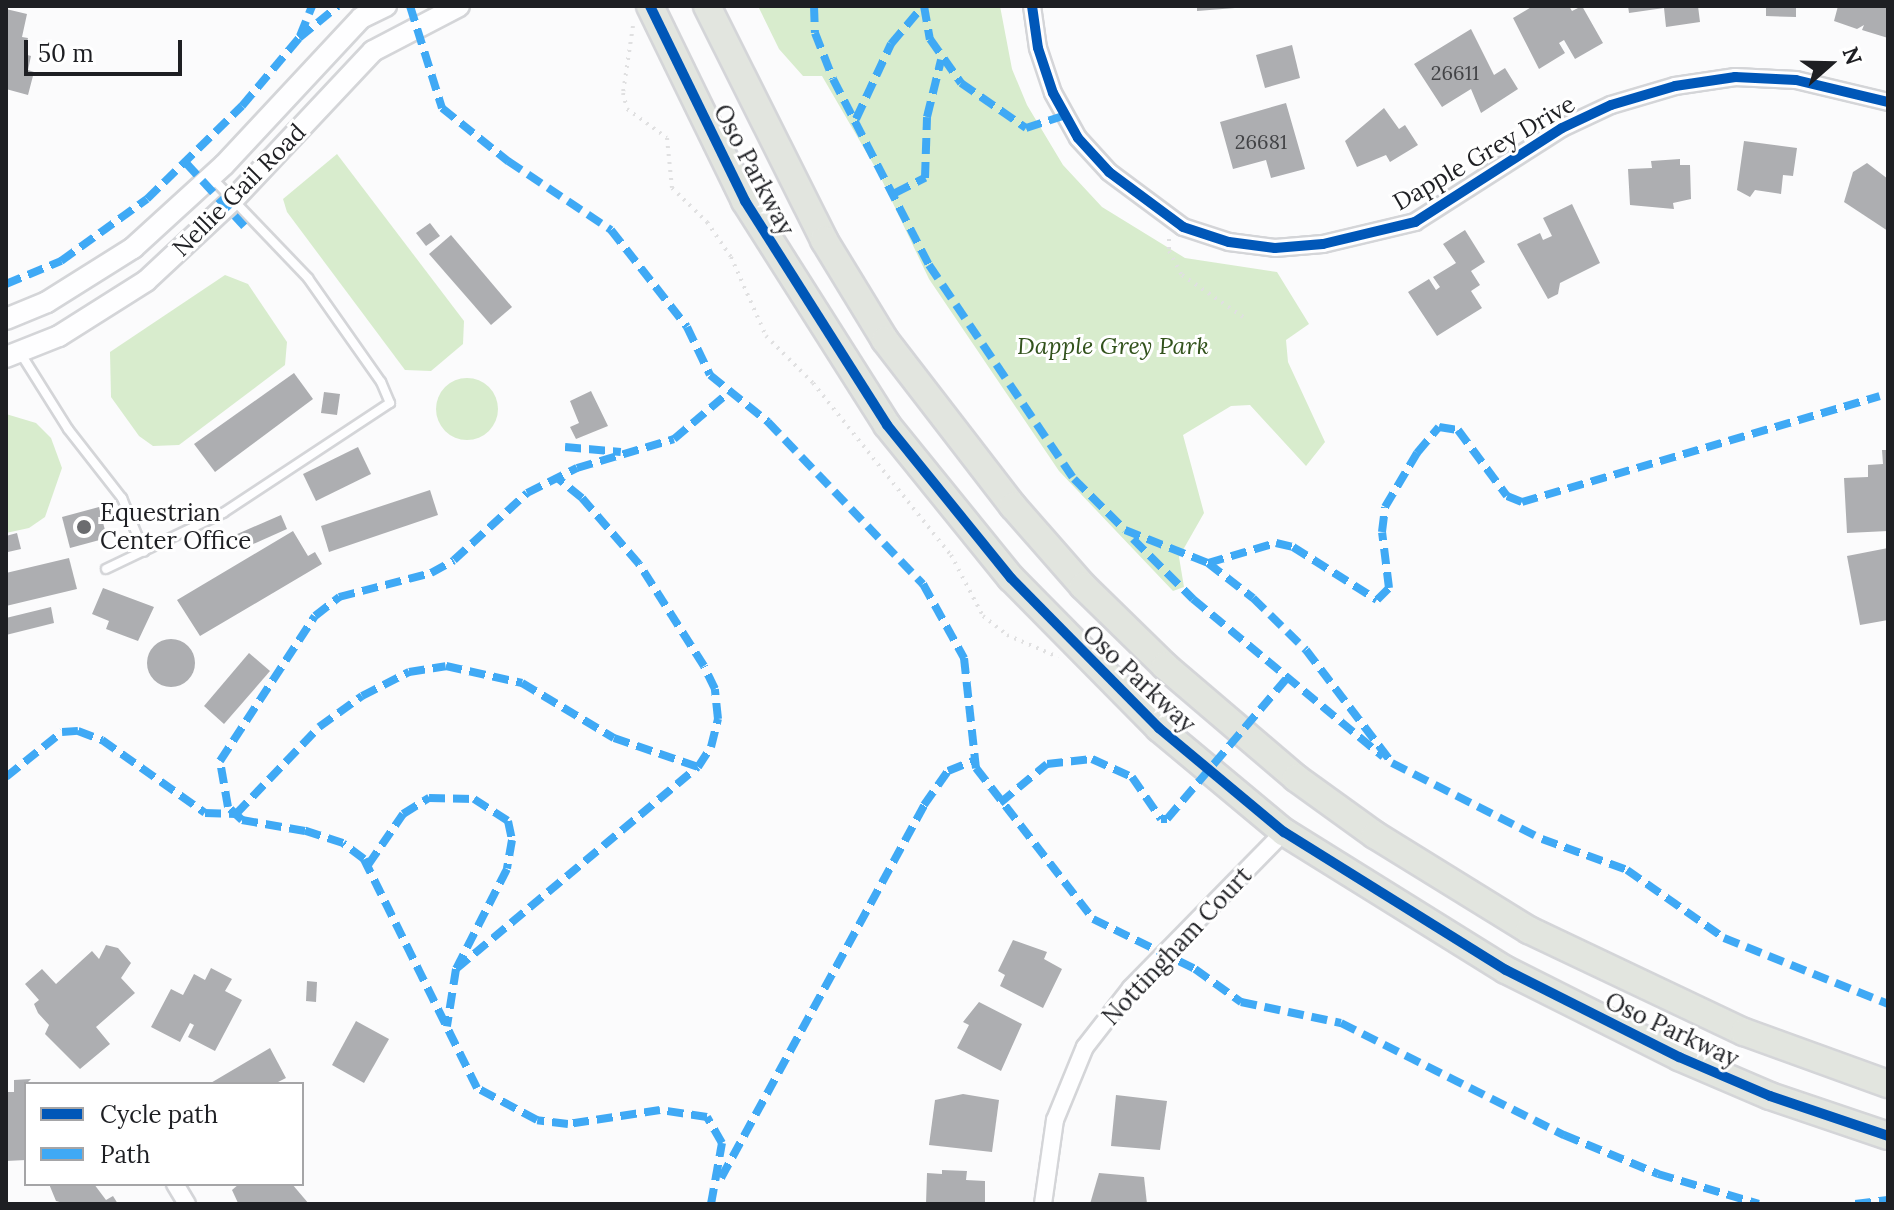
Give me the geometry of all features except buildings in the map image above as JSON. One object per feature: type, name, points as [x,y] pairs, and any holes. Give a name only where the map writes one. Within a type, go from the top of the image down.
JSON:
[{"type":"main road","name":"Oso Parkway","points":[[707,6],[824,240],[885,340],[1013,506],[1083,586],[1165,666],[1296,778],[1375,835],[1529,930],[1744,1032],[1888,1084]]},
{"type":"main road","name":"Oso Parkway","points":[[640,12],[745,201],[838,355],[941,496],[1088,661],[1284,832],[1415,916],[1594,1016],[1770,1096],[1888,1136]]},
{"type":"street","name":"Nellie Gail Road","points":[[6,319],[47,302],[133,248],[210,177],[361,18],[386,6]]},
{"type":"street","name":"Nellie Gail Road","points":[[13,354],[59,336],[146,281],[233,200],[373,51],[459,6]]},
{"type":"street","name":"Dapple Grey Drive","points":[[1032,6],[1038,48],[1053,93],[1078,138],[1109,172],[1170,217],[1229,242],[1275,248],[1323,244],[1415,222],[1562,128],[1611,105],[1675,86],[1735,77],[1796,80],[1888,102]]},
{"type":"street","name":"Nottingham Court","points":[[1043,1204],[1055,1120],[1085,1047],[1131,988],[1284,832]]},
{"type":"street","points":[[176,1186],[187,1204]]},
{"type":"lane","points":[[106,569],[223,513],[390,403],[381,382],[308,278],[210,177]]},
{"type":"lane","points":[[13,354],[122,498],[144,552]]},
{"type":"path","points":[[640,12],[623,93],[627,109],[667,138],[672,188],[707,222],[731,257],[766,336],[813,383],[951,555],[991,625],[1046,656],[1088,661]]},
{"type":"path","points":[[1170,217],[1169,251],[1182,275],[1243,317]]},
{"type":"green space","name":"Dapple Grey Park","points":[[758,6],[1000,6],[1012,69],[1027,105],[1063,165],[1102,207],[1185,258],[1277,272],[1309,324],[1286,340],[1288,362],[1325,442],[1306,466],[1250,405],[1231,406],[1183,435],[1204,513],[1179,557],[1184,587],[1173,591],[1059,471],[929,279],[879,174],[822,76],[803,76],[779,49]]},
{"type":"green space","points":[[337,154],[464,321],[463,344],[431,371],[405,370],[287,212],[283,199]]},
{"type":"green space","points":[[225,275],[248,284],[287,342],[285,365],[179,445],[153,446],[139,436],[111,397],[110,352]]},
{"type":"green space","points":[[461,378],[473,378],[489,387],[496,397],[496,421],[489,431],[473,440],[461,440],[441,426],[436,415],[436,403],[450,383]]},
{"type":"green space","points":[[6,414],[36,423],[51,438],[62,468],[45,517],[29,528],[6,533]]},
{"type":"marked path","points":[[300,36],[312,6]]},
{"type":"marked path","points":[[6,284],[61,261],[147,199],[242,106],[299,38],[338,6]]},
{"type":"marked path","points":[[410,6],[442,108],[508,161],[611,230],[687,327],[710,375],[768,422],[923,584],[964,658],[976,768],[1093,919],[1195,969],[1241,1002],[1341,1023],[1564,1135],[1658,1174],[1759,1204]]},
{"type":"marked path","points":[[814,6],[815,33],[833,79],[929,265],[1074,479],[1125,530],[1208,563],[1253,598],[1306,650],[1392,763],[1542,839],[1627,870],[1724,938],[1888,1004]]},
{"type":"marked path","points":[[856,119],[891,44],[923,6]]},
{"type":"marked path","points":[[924,6],[930,39],[961,83],[1026,128],[1066,115]]},
{"type":"marked path","points":[[895,193],[925,178],[927,117],[941,60]]},
{"type":"marked path","points":[[186,163],[244,226]]},
{"type":"marked path","points":[[711,1204],[722,1143],[707,1117],[660,1110],[568,1124],[537,1120],[477,1088],[364,859],[343,843],[305,831],[242,820],[228,807],[220,761],[315,616],[339,597],[431,573],[454,560],[527,493],[577,468],[674,439],[728,393]]},
{"type":"marked path","points":[[1208,563],[1276,543],[1293,547],[1377,600],[1389,588],[1382,532],[1385,507],[1417,453],[1439,427],[1458,430],[1507,496],[1522,502],[1880,396]]},
{"type":"marked path","points":[[565,447],[621,452]]},
{"type":"marked path","points":[[456,969],[698,767],[711,747],[718,719],[715,689],[704,666],[639,564],[582,498],[556,477]]},
{"type":"marked path","points":[[1133,539],[1193,599],[1383,757]]},
{"type":"marked path","points":[[6,777],[62,732],[78,731],[102,740],[205,813],[236,814],[319,727],[362,696],[409,672],[446,666],[522,683],[614,738],[698,767]]},
{"type":"marked path","points":[[1000,803],[1047,764],[1092,759],[1132,777],[1161,819],[1167,819],[1288,677]]},
{"type":"marked path","points":[[721,1178],[924,805],[948,771],[975,760]]},
{"type":"marked path","points":[[368,865],[403,814],[429,798],[474,799],[508,821],[512,840],[507,869],[456,969],[447,1026]]},
{"type":"marked path","points":[[1855,1204],[1888,1200]]},
{"type":"cycle path","points":[[650,6],[745,201],[887,425],[1011,578],[1159,728],[1284,832],[1506,970],[1679,1057],[1770,1096],[1888,1136]]},
{"type":"cycle path","points":[[1032,6],[1038,48],[1053,93],[1078,138],[1109,172],[1183,227],[1229,242],[1275,248],[1323,244],[1415,222],[1562,128],[1611,105],[1675,86],[1735,77],[1796,80],[1888,102]]},
{"type":"place","name":"Equestrian Center Office","points":[[84,527]]}]
